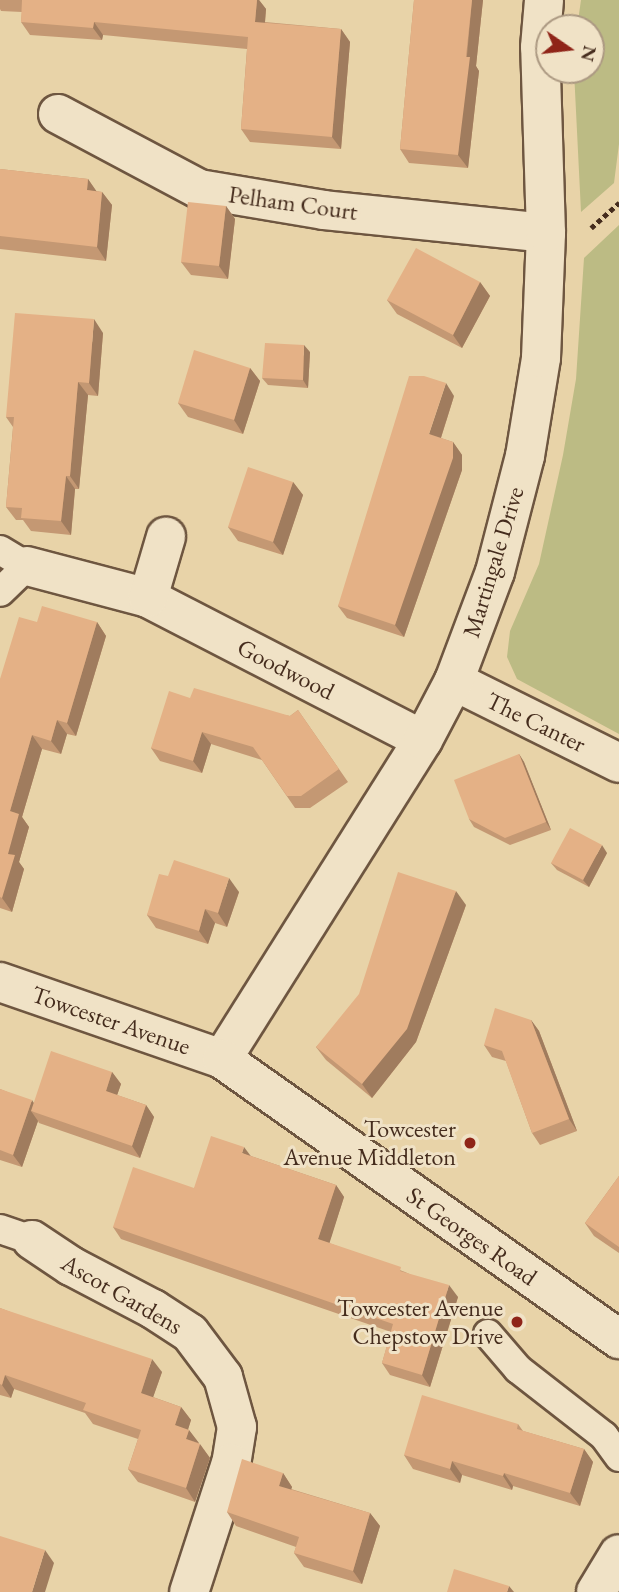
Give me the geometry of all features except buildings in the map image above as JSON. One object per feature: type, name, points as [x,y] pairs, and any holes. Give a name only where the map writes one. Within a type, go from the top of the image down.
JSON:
[{"type":"street","name":"Martingale Drive","points":[[222,1059],[423,740],[454,681],[495,572],[524,456],[541,358],[546,233],[540,98],[544,0]]},
{"type":"street","name":"Pelham Court","points":[[58,114],[199,189],[324,209],[546,233]]},
{"type":"street","points":[[148,598],[166,537]]},
{"type":"street","name":"Goodwood","points":[[9,569],[148,598],[423,740]]},
{"type":"street","name":"The Canter","points":[[454,681],[619,763]]},
{"type":"street","name":"Towcester Avenue","points":[[0,982],[222,1059]]},
{"type":"street","name":"St Georges Road","points":[[222,1059],[619,1339]]},
{"type":"street","name":"Ascot Gardens","points":[[16,1234],[153,1308],[190,1333],[223,1377],[237,1427],[233,1451],[189,1592]]},
{"type":"street","points":[[596,1592],[619,1554]]},
{"type":"lane","points":[[488,1334],[518,1369],[604,1436],[619,1457]]},
{"type":"shaded area","points":[[581,0],[619,0],[619,144],[614,183],[581,212],[575,84],[605,84],[605,14],[579,14]]},
{"type":"shaded area","points":[[619,225],[619,734],[517,679],[507,657],[510,631],[539,564],[563,455],[576,379],[584,258]]},
{"type":"place","name":"Towcester Avenue Middleton","points":[[470,1143]]},
{"type":"place","name":"Towcester Avenue Chepstow Drive","points":[[517,1322]]}]
